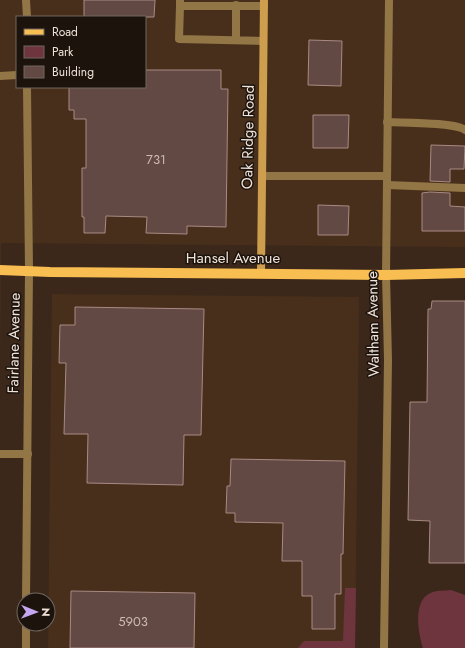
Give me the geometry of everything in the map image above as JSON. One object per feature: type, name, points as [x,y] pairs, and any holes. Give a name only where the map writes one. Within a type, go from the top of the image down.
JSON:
[{"type":"main road","name":"Oak Ridge Road","points":[[260,273],[264,3]]},
{"type":"main road","name":"Hansel Avenue","points":[[0,270],[50,272],[465,273]]},
{"type":"street","points":[[26,0],[27,16]]},
{"type":"street","name":"Waltham Avenue","points":[[384,648],[388,360],[386,274],[389,0]]},
{"type":"street","points":[[263,41],[179,40],[180,3],[236,5],[264,3]]},
{"type":"street","points":[[236,5],[236,40]]},
{"type":"street","points":[[0,76],[16,75]]},
{"type":"street","name":"Fairlane Avenue","points":[[26,592],[29,270],[27,88]]},
{"type":"street","points":[[388,122],[462,127],[465,130]]},
{"type":"street","points":[[262,176],[387,176]]},
{"type":"street","points":[[387,185],[465,188]]},
{"type":"street","points":[[0,454],[28,454]]},
{"type":"street","points":[[26,632],[26,648]]},
{"type":"shaded area","points":[[0,0],[465,0],[465,247],[1,243],[0,376]]},
{"type":"shaded area","points":[[52,294],[359,297],[355,648],[48,648],[48,632],[56,632],[56,592],[49,592]]},
{"type":"green space","points":[[345,588],[356,588],[355,648],[298,648],[304,641],[343,641]]},
{"type":"green space","points":[[451,590],[465,595],[465,648],[423,648],[418,625],[419,608],[422,601],[426,595],[433,592]]},
{"type":"building","points":[[84,0],[155,0],[154,17],[84,16]]},
{"type":"building","points":[[309,40],[342,41],[341,86],[308,85]]},
{"type":"building","points":[[146,70],[221,70],[221,89],[228,89],[226,227],[187,226],[187,234],[146,233],[147,217],[106,216],[105,233],[84,233],[84,217],[82,217],[82,168],[86,168],[86,119],[74,119],[74,110],[69,110],[69,88],[146,88]]},
{"type":"building","points":[[313,115],[349,115],[348,148],[313,148]]},
{"type":"building","points":[[431,145],[465,146],[464,169],[450,169],[450,182],[430,181]]},
{"type":"building","points":[[422,193],[450,193],[450,206],[465,207],[465,231],[422,231]]},
{"type":"building","points":[[318,205],[349,206],[348,235],[318,235]]},
{"type":"building","points":[[432,301],[465,301],[465,563],[429,563],[430,521],[408,520],[410,402],[427,402],[428,309],[431,309]]},
{"type":"building","points":[[75,307],[204,309],[201,435],[184,435],[183,485],[87,483],[88,434],[64,434],[66,363],[59,363],[60,325],[75,325]]},
{"type":"building","points":[[231,459],[345,461],[343,554],[341,554],[341,594],[335,594],[335,629],[312,629],[312,596],[302,596],[302,561],[282,561],[283,523],[235,522],[235,513],[226,513],[227,486],[230,486]]},
{"type":"building","points":[[71,591],[195,593],[194,648],[70,648]]}]
